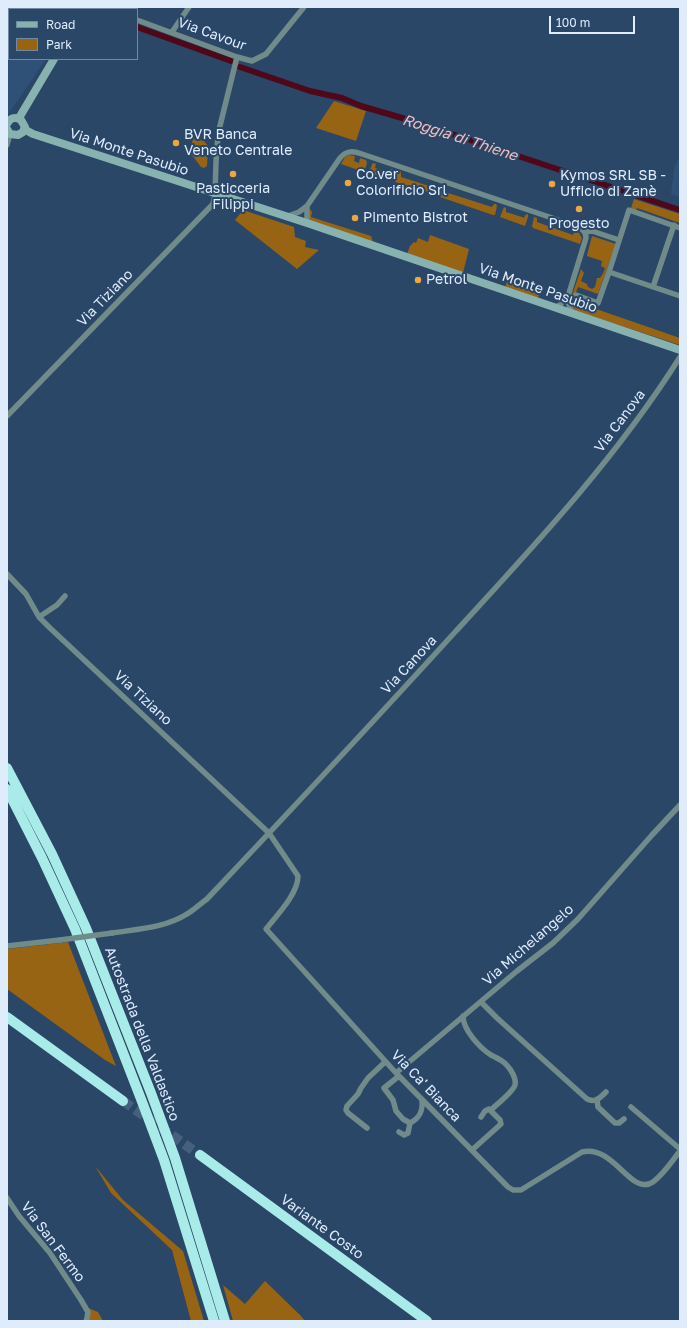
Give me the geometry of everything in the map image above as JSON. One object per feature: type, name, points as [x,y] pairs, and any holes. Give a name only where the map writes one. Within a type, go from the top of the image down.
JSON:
[{"type":"highway","name":"Autostrada della Valdastico","points":[[7,768],[52,854],[86,928],[175,1158],[225,1321]]},
{"type":"highway","name":"Autostrada della Valdastico","points":[[7,789],[42,858],[75,929],[142,1099],[164,1160],[214,1321]]},
{"type":"highway","points":[[7,1017],[123,1101]]},
{"type":"highway","name":"Variante Costo","points":[[200,1155],[427,1321]]},
{"type":"main road","points":[[19,118],[53,60]]},
{"type":"main road","points":[[7,124],[14,118],[19,118]]},
{"type":"main road","points":[[9,132],[18,135],[24,130],[23,122],[19,118]]},
{"type":"main road","name":"Via Monte Pasubio","points":[[24,130],[215,194],[288,216],[680,350]]},
{"type":"street","points":[[172,32],[189,7]]},
{"type":"street","name":"Via Cavour","points":[[138,20],[237,57],[252,60],[266,54],[304,7]]},
{"type":"street","points":[[215,194],[218,134],[237,57]]},
{"type":"street","points":[[7,144],[9,132]]},
{"type":"street","points":[[288,216],[299,212],[307,206],[340,158],[344,153],[350,151],[367,155],[582,228],[585,232],[586,238],[569,293],[568,302],[572,314]]},
{"type":"street","name":"Via Tiziano","points":[[7,416],[213,204],[215,194]]},
{"type":"street","points":[[307,206],[307,223]]},
{"type":"street","points":[[576,295],[598,303],[629,210],[680,228]]},
{"type":"street","points":[[654,287],[674,226]]},
{"type":"street","points":[[585,232],[592,231],[620,240]]},
{"type":"street","points":[[609,272],[680,296]]},
{"type":"street","points":[[554,308],[560,305],[569,293]]},
{"type":"street","name":"Via Canova","points":[[7,946],[112,933],[154,926],[170,922],[187,914],[207,899],[561,516],[638,418],[663,384],[680,357]]},
{"type":"street","name":"Via Tiziano","points":[[7,574],[26,594],[39,617],[269,833]]},
{"type":"street","points":[[39,617],[57,605],[65,596]]},
{"type":"street","name":"Via Michelangelo","points":[[410,1124],[396,1112],[393,1100],[384,1088],[397,1074],[463,1016],[517,970],[553,943],[578,919],[652,834],[680,805]]},
{"type":"street","name":"Via Ca' Bianca","points":[[269,833],[298,878],[291,896],[266,929],[385,1062],[508,1187],[517,1191],[521,1190],[582,1152],[587,1151],[596,1151],[602,1154],[631,1179],[639,1184],[647,1184],[654,1181],[680,1150]]},
{"type":"street","points":[[481,1002],[584,1097],[591,1101],[597,1100],[606,1092]]},
{"type":"street","points":[[463,1016],[464,1026],[473,1038],[491,1055],[506,1064],[515,1081],[513,1088],[491,1110],[487,1109],[481,1117]]},
{"type":"street","points":[[367,1128],[346,1110],[347,1106],[358,1094],[368,1078],[385,1062]]},
{"type":"street","points":[[399,1132],[404,1135],[408,1133],[410,1124],[419,1117],[422,1107],[422,1100]]},
{"type":"street","points":[[597,1100],[598,1106],[615,1122],[619,1122],[624,1119]]},
{"type":"street","points":[[631,1107],[680,1150]]},
{"type":"street","points":[[472,1150],[501,1124],[500,1120],[491,1110]]},
{"type":"street","name":"Via San Fermo","points":[[7,1198],[19,1216],[50,1253],[81,1300],[88,1312],[88,1318],[86,1321]]},
{"type":"shaded area","points":[[7,7],[52,8],[8,8],[8,60],[45,60],[7,116]]},
{"type":"shaded area","points":[[680,156],[680,197],[671,194],[674,169]]},
{"type":"green space","points":[[334,101],[366,111],[356,141],[316,128]]},
{"type":"green space","points":[[193,139],[204,141],[208,146],[207,166],[204,168],[201,167],[192,155],[188,157]]},
{"type":"green space","points":[[349,155],[355,156],[354,161],[359,163],[360,158],[366,160],[367,163],[364,172],[341,164],[345,157]]},
{"type":"green space","points":[[372,164],[376,164],[375,168],[388,172],[392,169],[393,171],[390,180],[369,173]]},
{"type":"green space","points":[[400,171],[401,177],[429,186],[433,183],[431,193],[395,182],[397,174]]},
{"type":"green space","points":[[442,185],[442,191],[492,207],[496,204],[495,215],[437,196],[439,186]]},
{"type":"green space","points":[[634,199],[680,214],[680,223],[637,208],[636,210],[631,208]]},
{"type":"green space","points":[[504,207],[506,208],[506,212],[524,218],[525,215],[528,214],[525,226],[500,217]]},
{"type":"green space","points":[[310,209],[312,212],[311,217],[371,236],[373,242],[311,222],[309,218]]},
{"type":"green space","points":[[243,210],[294,227],[295,237],[306,241],[305,247],[319,250],[297,269],[235,220]]},
{"type":"green space","points":[[534,217],[537,218],[537,222],[573,235],[575,230],[582,238],[580,244],[533,228]]},
{"type":"green space","points":[[430,235],[469,249],[463,273],[407,254],[410,246],[414,242],[416,243],[418,238],[428,242]]},
{"type":"green space","points":[[592,236],[616,244],[598,294],[578,287],[573,301],[680,338],[680,345],[573,310],[570,301],[581,269],[584,273],[581,281],[592,289],[595,287],[597,278],[600,278],[604,272],[605,268],[601,266],[602,261],[587,256]]},
{"type":"green space","points":[[507,282],[540,293],[538,298],[505,287]]},
{"type":"green space","points":[[68,942],[116,1066],[105,1060],[7,989],[7,949]]},
{"type":"green space","points":[[95,1166],[123,1200],[183,1251],[204,1321],[191,1321],[172,1250],[111,1193]]},
{"type":"green space","points":[[265,1281],[305,1321],[233,1321],[223,1285],[245,1304]]},
{"type":"green space","points":[[88,1308],[98,1312],[103,1321],[88,1321]]},
{"type":"waterway","name":"Roggia di Thiene","points":[[138,27],[231,61]]},
{"type":"waterway","name":"Roggia di Thiene","points":[[240,67],[310,91],[342,98],[361,106],[416,122],[680,210]]},
{"type":"tunnel","points":[[123,1101],[200,1155]]},
{"type":"place","name":"BVR Banca Veneto Centrale","points":[[176,143]]},
{"type":"place","name":"Pasticceria Filippi","points":[[233,174]]},
{"type":"place","name":"Co.ver Colorificio Srl","points":[[348,183]]},
{"type":"place","name":"Kymos SRL SB - Ufficio di Zanè","points":[[552,184]]},
{"type":"place","name":"Progesto","points":[[579,209]]},
{"type":"place","name":"Pimento Bistrot","points":[[355,218]]},
{"type":"place","name":"Petrol","points":[[418,280]]}]
